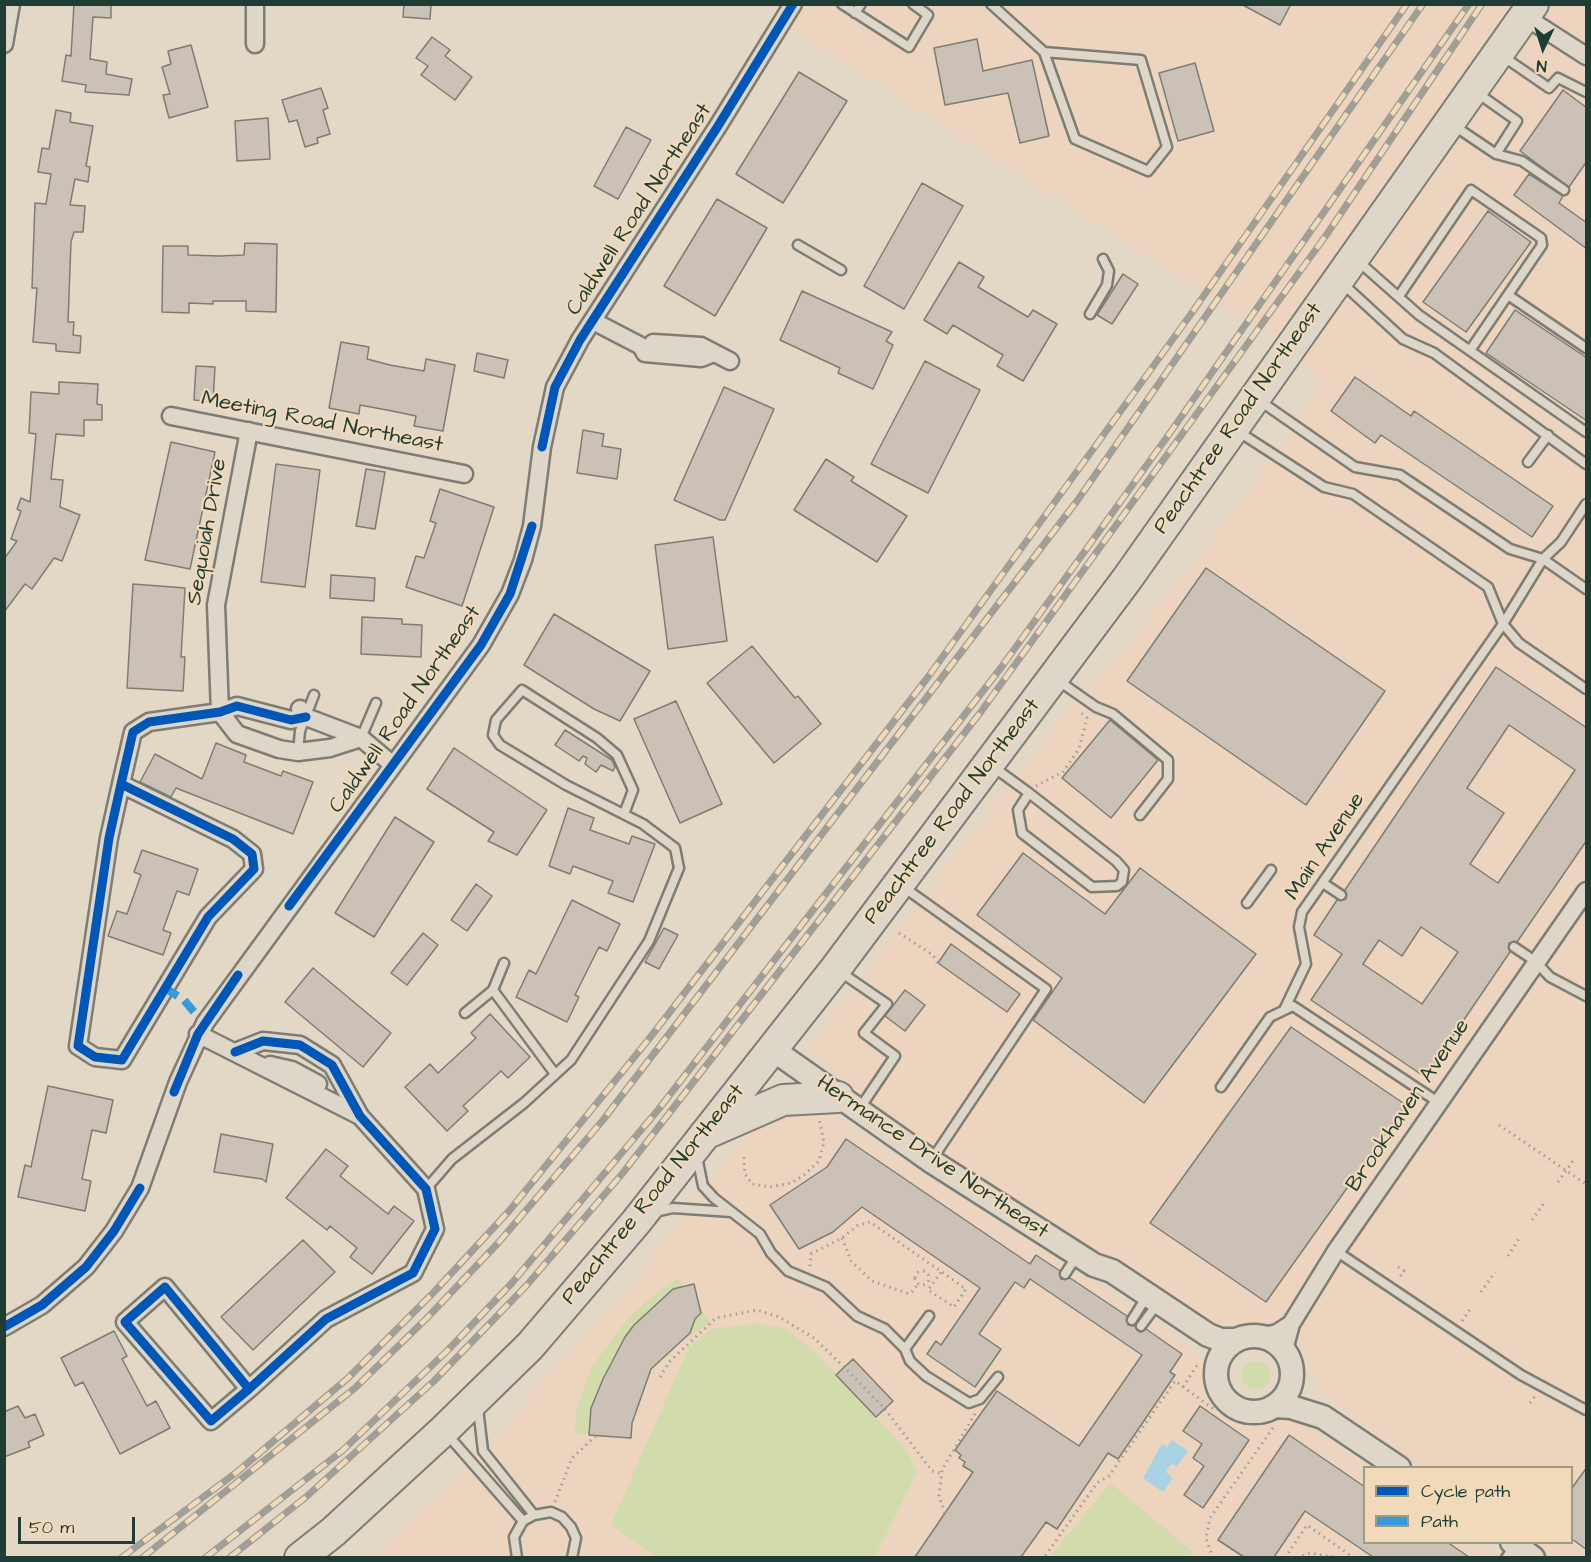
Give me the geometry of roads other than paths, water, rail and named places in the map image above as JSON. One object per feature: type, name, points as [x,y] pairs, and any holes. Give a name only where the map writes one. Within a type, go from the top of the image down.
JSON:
[{"type":"highway","name":"Peachtree Road Northeast","points":[[308,1555],[477,1399],[530,1346],[641,1215],[836,968],[1054,678],[1345,268],[1451,123],[1528,10]]},
{"type":"highway","points":[[700,1140],[783,1100],[838,1109]]},
{"type":"street","points":[[4,44],[11,4]]},
{"type":"street","points":[[255,4],[255,44]]},
{"type":"street","name":"Caldwell Road Northeast","points":[[4,1327],[42,1305],[86,1267],[114,1231],[140,1188],[198,1034],[224,994],[482,645],[510,594],[532,525],[542,447],[555,387],[593,321],[793,4]]},
{"type":"street","points":[[1528,10],[1587,56]]},
{"type":"street","points":[[593,321],[641,346],[645,353],[667,349],[730,361]]},
{"type":"street","name":"Meeting Road Northeast","points":[[171,416],[464,474]]},
{"type":"street","name":"Sequoiah Drive","points":[[220,712],[216,605],[249,431]]},
{"type":"street","points":[[121,784],[232,839],[252,854],[254,869],[208,917],[122,1060],[95,1057],[78,1046],[109,838],[121,784],[133,732],[149,722],[220,712],[254,703],[281,706],[300,709],[306,717],[360,738],[393,765]]},
{"type":"street","points":[[220,712],[237,735],[279,749],[298,752],[330,748],[360,738]]},
{"type":"street","name":"Brookhaven Avenue","points":[[1284,1350],[1291,1324],[1336,1251],[1535,961],[1587,891]]},
{"type":"street","points":[[198,1034],[317,1089],[360,1116]]},
{"type":"street","points":[[242,1056],[263,1041],[300,1045],[332,1065],[360,1116],[426,1189],[435,1229],[413,1273],[326,1319],[249,1389],[211,1421],[125,1322],[165,1287],[249,1389]]},
{"type":"street","name":"Hermance Drive Northeast","points":[[772,1049],[838,1109],[930,1161],[1086,1259],[1112,1271],[1208,1335],[1221,1341],[1250,1336],[1262,1337]]},
{"type":"street","name":"Hermance Drive Northeast","points":[[1086,1259],[1142,1315],[1200,1345],[1213,1361],[1208,1366],[1221,1393],[1239,1409],[1263,1411],[1275,1416],[1291,1407],[1323,1417],[1397,1466]]},
{"type":"street","points":[[1262,1337],[1277,1333],[1291,1324]]},
{"type":"street","points":[[1262,1337],[1274,1342],[1284,1350]]},
{"type":"street","points":[[1208,1366],[1237,1340]]},
{"type":"street","name":"Hermance Drive Northeast","points":[[1284,1350],[1290,1362],[1291,1385],[1313,1414]]},
{"type":"street","points":[[1275,1416],[1291,1385]]},
{"type":"street","points":[[1511,1548],[1533,1557]]},
{"type":"lane","points":[[842,4],[909,47],[928,15],[913,4]]},
{"type":"lane","points":[[855,13],[861,4]]},
{"type":"lane","points":[[991,4],[1044,52],[1075,139],[1148,171],[1167,147],[1141,60],[1044,52]]},
{"type":"lane","points":[[1499,53],[1549,88],[1558,78],[1587,92]]},
{"type":"lane","points":[[1473,90],[1517,121],[1496,154]]},
{"type":"lane","points":[[1451,123],[1496,154],[1522,161],[1564,190]]},
{"type":"lane","points":[[1399,296],[1471,190],[1541,238],[1542,245],[1471,350]]},
{"type":"lane","points":[[798,245],[841,270]]},
{"type":"lane","points":[[1090,314],[1107,285],[1109,271],[1103,259]]},
{"type":"lane","points":[[1345,268],[1399,296],[1419,315],[1587,432]]},
{"type":"lane","points":[[1345,268],[1366,302],[1403,339],[1434,353],[1587,464]]},
{"type":"lane","points":[[1508,295],[1587,348]]},
{"type":"lane","points":[[1254,397],[1355,467],[1400,475],[1510,549],[1543,559],[1587,589]]},
{"type":"lane","points":[[1233,428],[1324,487],[1353,494],[1488,587],[1503,624],[1520,643],[1587,688]]},
{"type":"lane","points":[[1528,462],[1548,435]]},
{"type":"lane","name":"Main Avenue","points":[[1284,1010],[1306,964],[1299,927],[1302,912],[1503,624],[1543,559],[1561,542],[1587,504]]},
{"type":"lane","points":[[1054,678],[1096,707],[1113,714],[1168,760],[1168,779],[1140,815]]},
{"type":"lane","points":[[426,1189],[452,1159],[524,1103],[571,1060],[649,942],[679,868],[675,848],[643,824],[566,785],[500,745],[494,735],[496,720],[522,690],[597,738],[617,755],[633,790],[624,814]]},
{"type":"lane","points":[[298,752],[314,695]]},
{"type":"lane","points":[[360,738],[376,703]]},
{"type":"lane","points":[[989,763],[1031,790],[1116,861],[1124,870],[1122,882],[1117,886],[1092,887],[1022,833],[1018,810],[1031,790]]},
{"type":"lane","points":[[1247,903],[1271,870]]},
{"type":"lane","points":[[898,883],[1046,989],[930,1161]]},
{"type":"lane","points":[[1323,883],[1341,895]]},
{"type":"lane","points":[[1514,947],[1535,961],[1550,977],[1587,996]]},
{"type":"lane","points":[[465,1013],[493,990],[504,963]]},
{"type":"lane","points":[[836,968],[887,1004],[864,1033],[895,1056],[838,1109]]},
{"type":"lane","points":[[493,990],[555,1074]]},
{"type":"lane","points":[[1221,1087],[1270,1017],[1293,1006],[1438,1102]]},
{"type":"lane","points":[[317,1089],[332,1065]]},
{"type":"lane","points":[[700,1140],[703,1186],[731,1212],[760,1234],[771,1253],[788,1271],[826,1287],[857,1316],[885,1329],[905,1349],[910,1360],[926,1376],[969,1402],[980,1399],[998,1377]]},
{"type":"lane","points":[[641,1215],[673,1208],[731,1212]]},
{"type":"lane","points":[[1336,1251],[1521,1375],[1587,1410]]},
{"type":"lane","points":[[1065,1274],[1086,1259]]},
{"type":"lane","points":[[905,1349],[929,1316]]},
{"type":"lane","points":[[477,1399],[483,1451],[534,1515]]},
{"type":"lane","points":[[444,1430],[523,1521]]},
{"type":"lane","points":[[518,1557],[514,1537],[523,1521],[534,1515],[551,1512],[562,1517],[571,1527],[576,1538],[572,1557]]},
{"type":"water","points":[[1172,1440],[1188,1451],[1177,1466],[1171,1464],[1166,1472],[1173,1478],[1163,1492],[1143,1478],[1162,1444],[1167,1447]]},
{"type":"railway","points":[[121,1558],[237,1472],[348,1378],[434,1292],[509,1211],[649,1039],[928,677],[1191,314],[1407,4]]},
{"type":"railway","points":[[142,1558],[355,1388],[427,1318],[499,1242],[603,1120],[1077,501],[1423,4]]},
{"type":"railway","points":[[205,1558],[342,1451],[447,1351],[511,1284],[658,1110],[1000,669],[1172,430],[1469,4]]},
{"type":"railway","points":[[229,1558],[306,1497],[434,1381],[526,1286],[622,1174],[980,713],[1327,234],[1482,4]]}]
